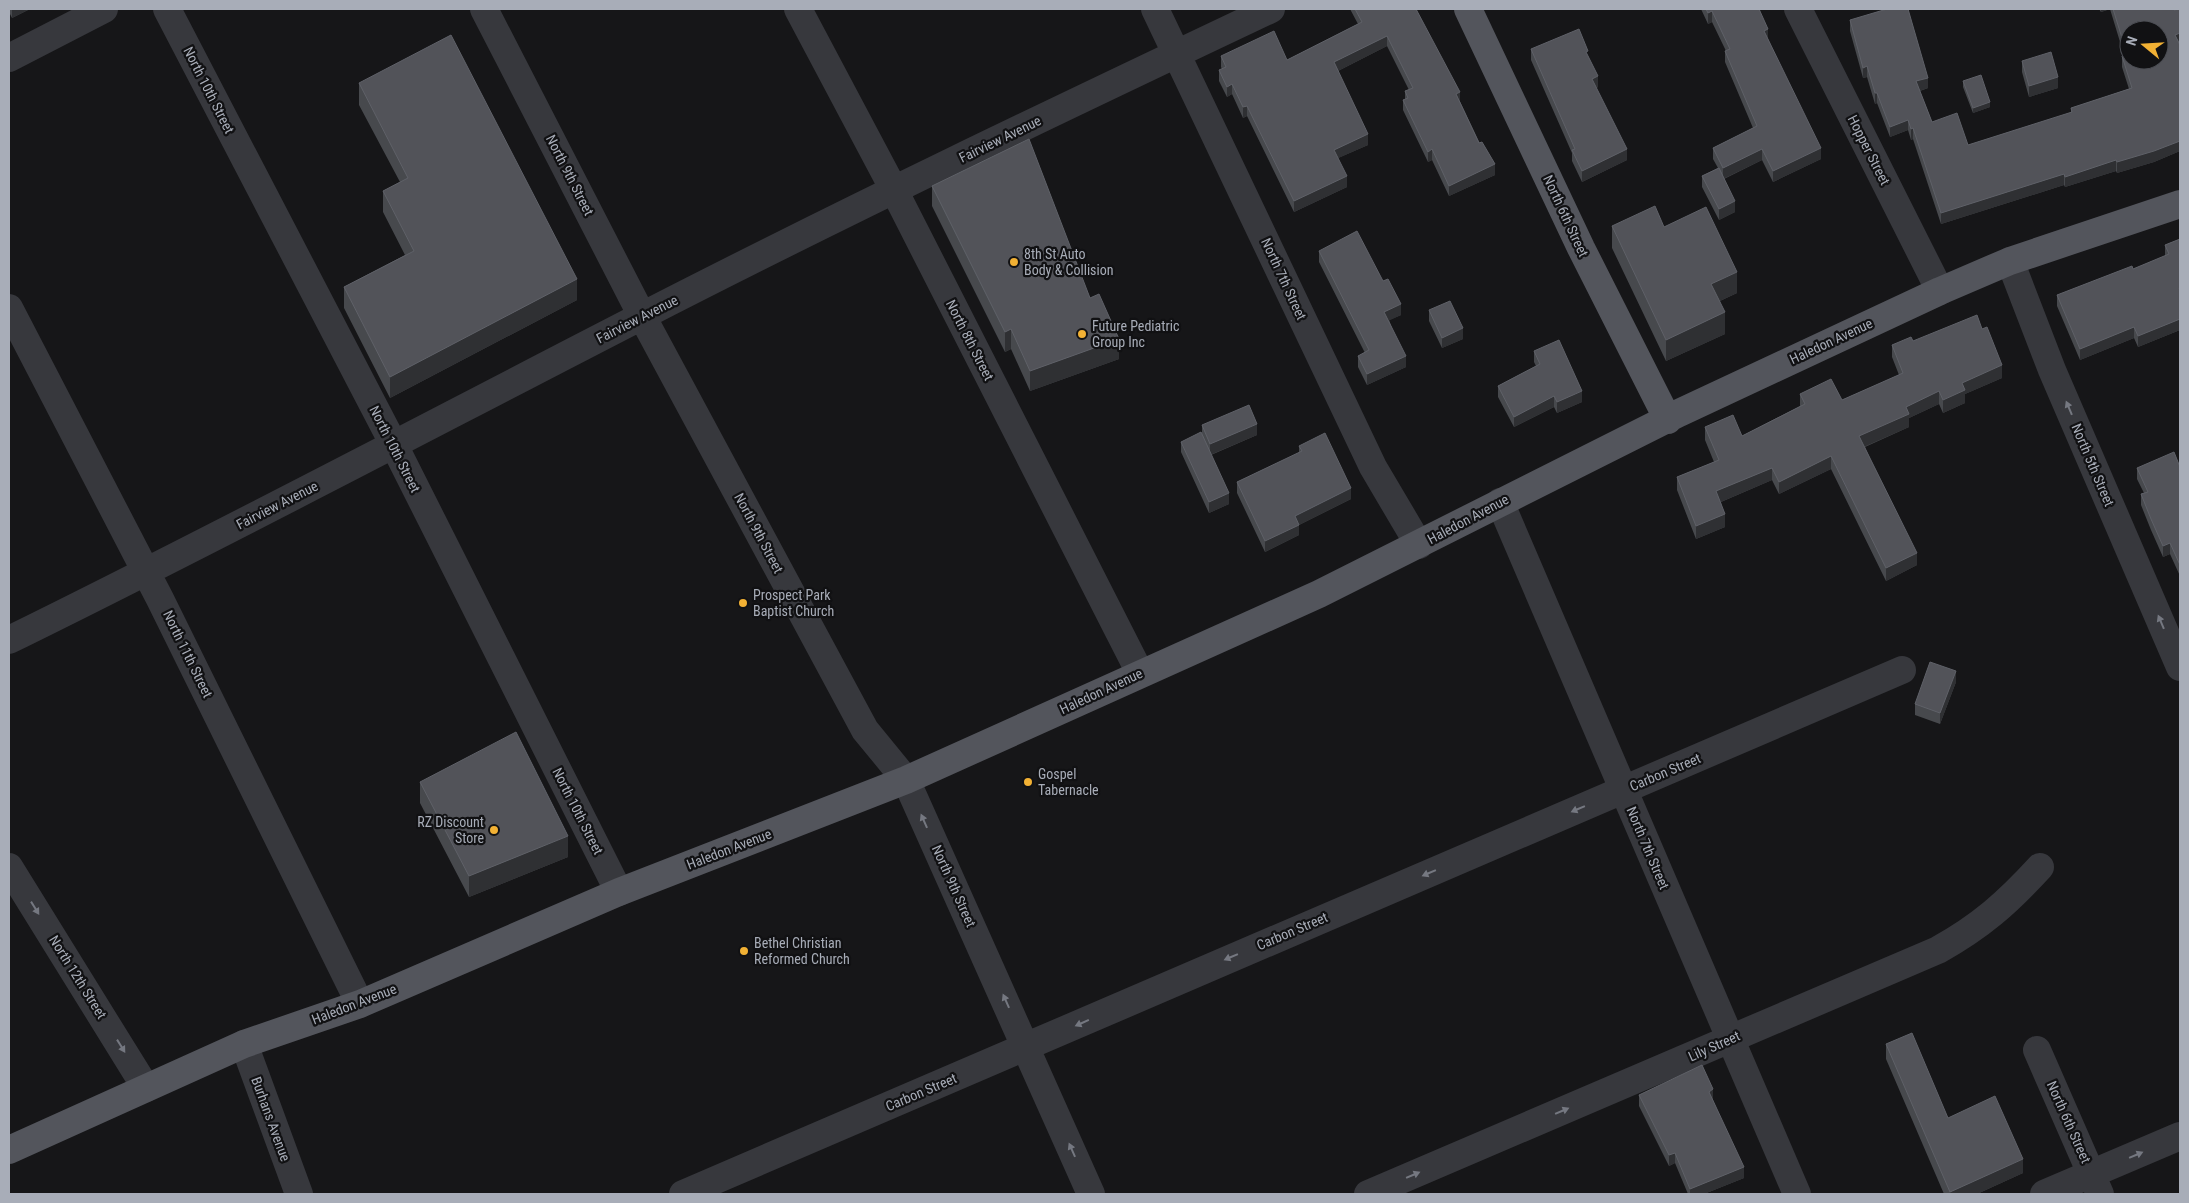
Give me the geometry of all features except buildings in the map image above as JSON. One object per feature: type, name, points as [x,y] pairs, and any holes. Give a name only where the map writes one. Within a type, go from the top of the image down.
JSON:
[{"type":"main road","name":"North 6th Street","points":[[1468,9],[1580,248],[1668,420]]},
{"type":"main road","name":"Haledon Avenue","points":[[9,1150],[244,1044],[360,1004],[619,892],[906,780],[1318,594],[1419,545],[1500,502],[1940,290],[2010,261],[2180,204]]},
{"type":"street","points":[[9,58],[104,9]]},
{"type":"street","name":"North 10th Street","points":[[167,9],[394,445],[619,892]]},
{"type":"street","name":"North 9th Street","points":[[484,9],[642,316],[865,730],[906,780],[1027,1047],[1091,1194]]},
{"type":"street","name":"North 8th Street","points":[[798,9],[894,190],[1140,673]]},
{"type":"street","name":"North 7th Street","points":[[1155,9],[1373,466],[1419,545]]},
{"type":"street","name":"Fairview Avenue","points":[[9,640],[147,573],[642,316],[894,190],[1271,9]]},
{"type":"street","name":"Hopper Street","points":[[1798,9],[1940,290]]},
{"type":"street","name":"North 5th Street","points":[[2010,261],[2052,370],[2180,667]]},
{"type":"street","name":"North 11th Street","points":[[9,308],[147,573],[360,1004]]},
{"type":"street","name":"North 7th Street","points":[[1500,502],[1797,1194]]},
{"type":"street","name":"Carbon Street","points":[[683,1194],[1902,670]]},
{"type":"street","name":"North 12th Street","points":[[9,867],[146,1088]]},
{"type":"street","name":"Lily Street","points":[[1368,1194],[1938,950],[1990,917],[2012,898],[2040,867]]},
{"type":"street","name":"Burhans Avenue","points":[[244,1044],[299,1194]]},
{"type":"street","name":"North 6th Street","points":[[2037,1050],[2096,1184]]},
{"type":"street","points":[[2044,1194],[2096,1184],[2180,1136]]},
{"type":"place","name":"8th St Auto Body & Collision","points":[[1014,262]]},
{"type":"place","name":"Future Pediatric Group Inc","points":[[1082,334]]},
{"type":"place","name":"Prospect Park Baptist Church","points":[[743,603]]},
{"type":"place","name":"Gospel Tabernacle","points":[[1028,782]]},
{"type":"place","name":"RZ Discount Store","points":[[494,830]]},
{"type":"place","name":"Bethel Christian Reformed Church","points":[[744,951]]}]
